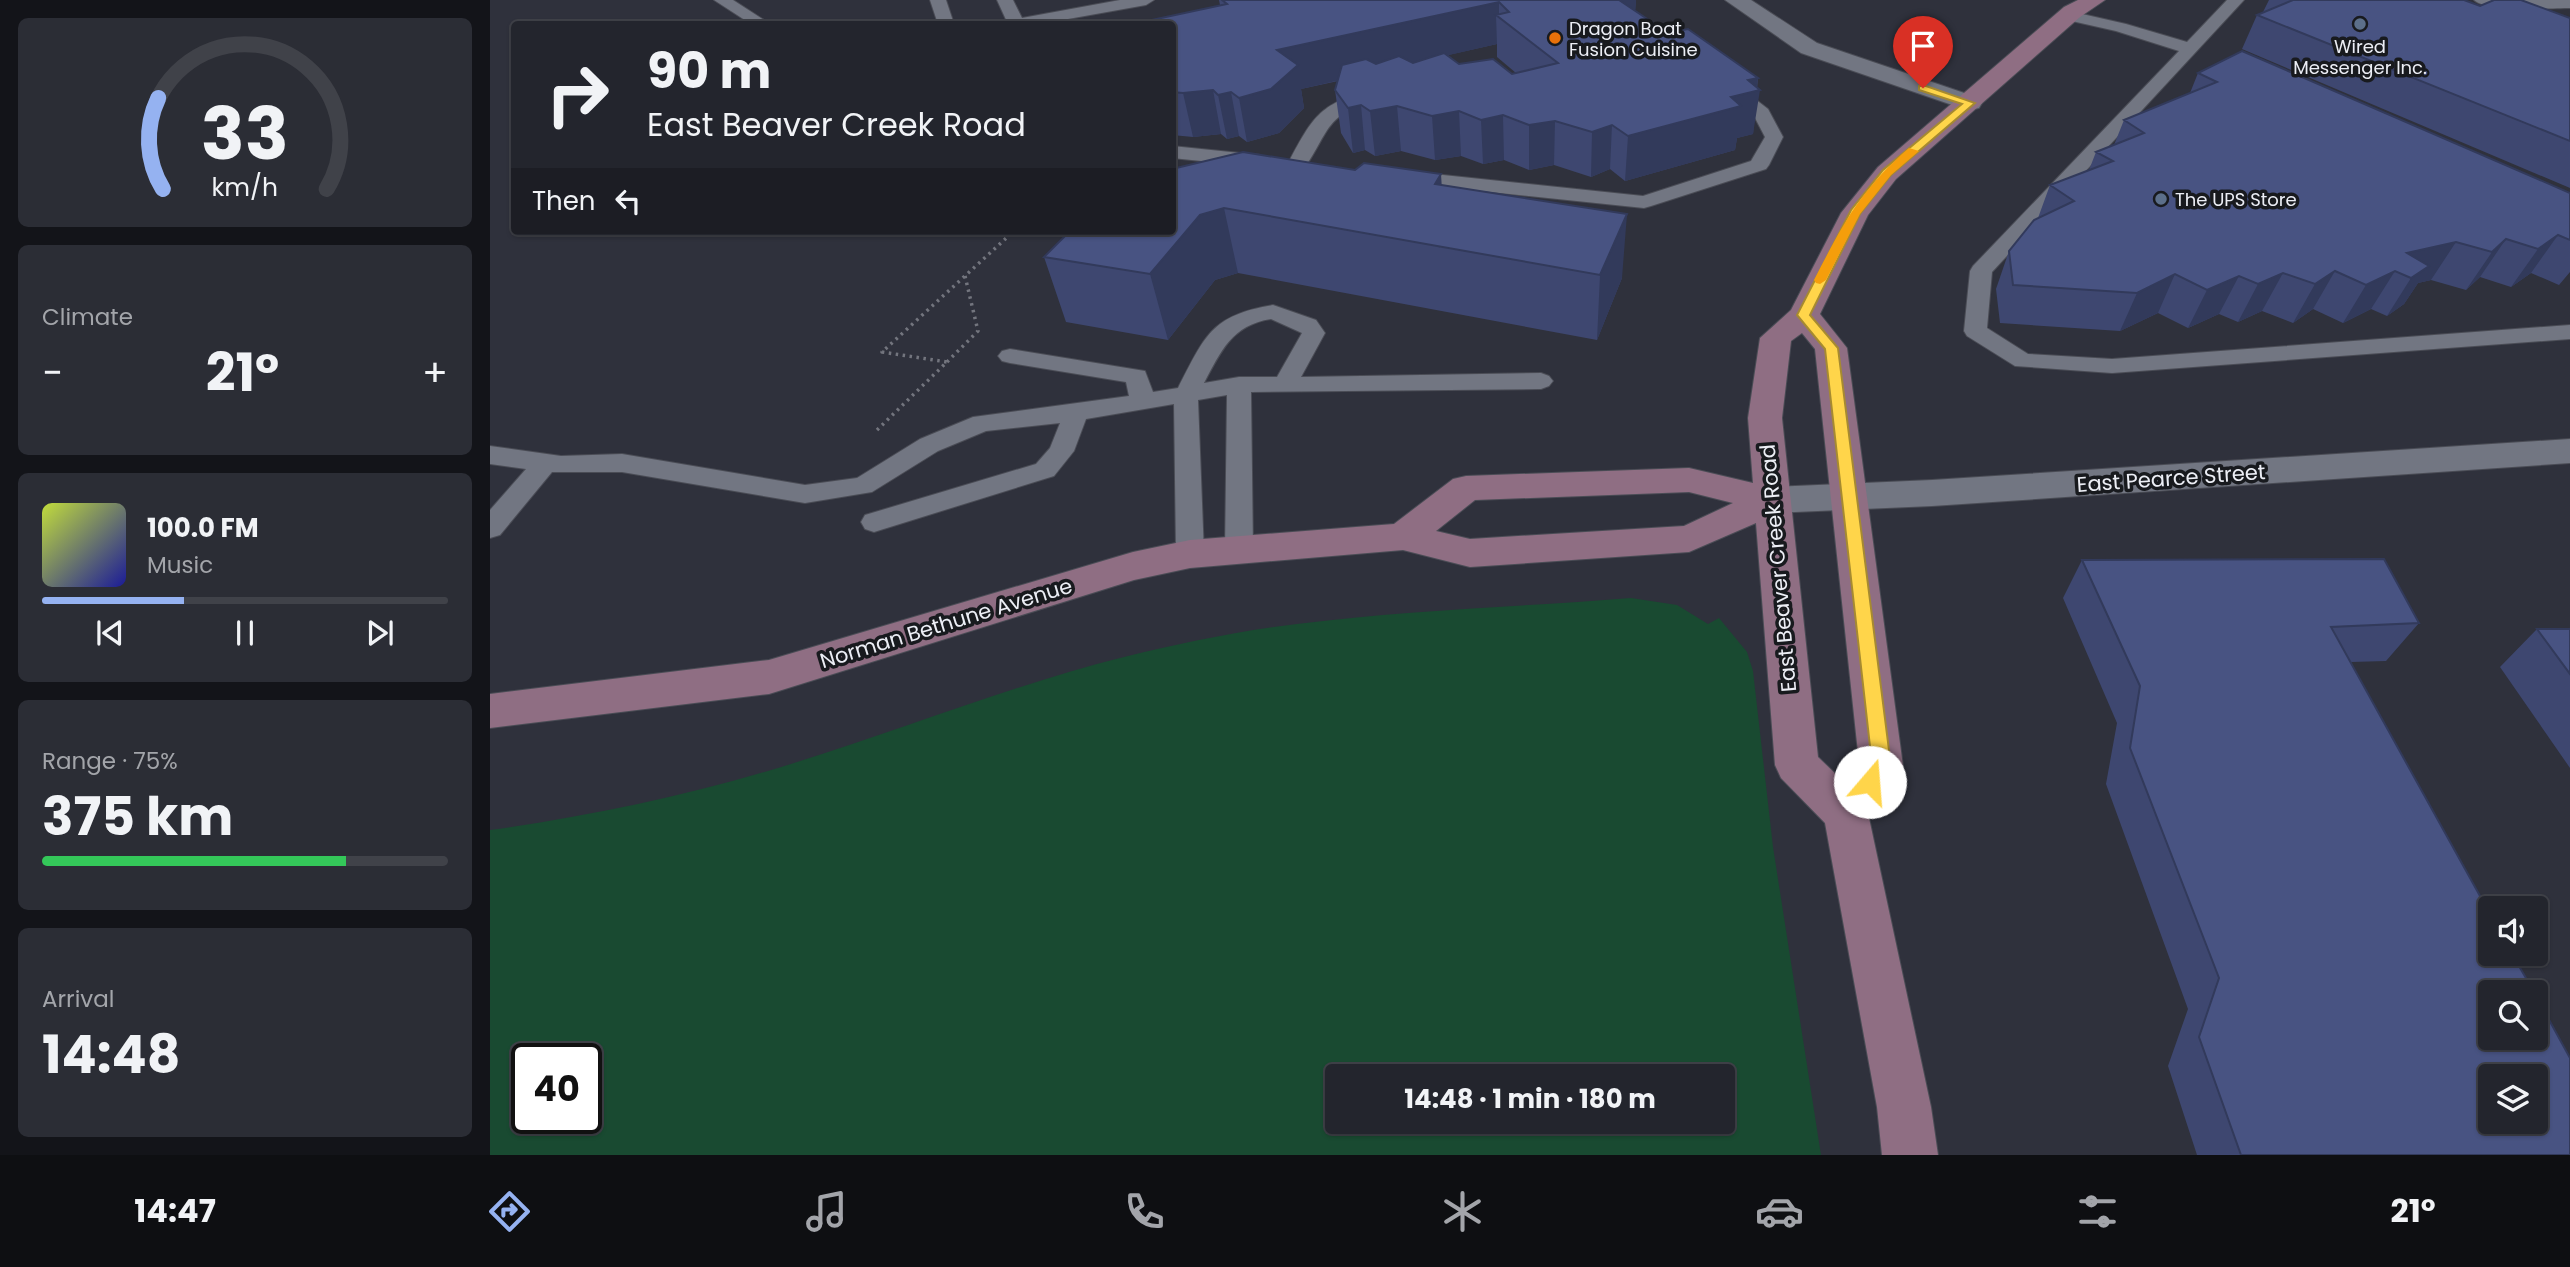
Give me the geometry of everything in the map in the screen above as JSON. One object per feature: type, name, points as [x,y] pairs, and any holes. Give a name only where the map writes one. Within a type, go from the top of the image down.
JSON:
[{"type":"street","points":[[1737,0],[1809,48],[1970,103]]},
{"type":"street","name":"East Beaver Creek Road","points":[[1846,814],[1797,765],[1765,418],[1776,338],[1804,315],[1855,213],[1887,173],[2079,7]]},
{"type":"street","points":[[1804,315],[1831,348],[1881,766],[1846,814],[1904,1107],[1910,1155]]},
{"type":"street","name":"East Pearce Street","points":[[1772,500],[2570,451]]},
{"type":"street","points":[[1403,537],[1466,488],[1689,480],[1772,500]]},
{"type":"street","name":"Norman Bethune Avenue","points":[[490,711],[769,677],[1133,566],[1190,554],[1403,537],[1470,553],[1689,539],[1772,500]]},
{"type":"lane","points":[[722,0],[757,21]]},
{"type":"lane","points":[[938,0],[945,21]]},
{"type":"lane","points":[[1005,0],[1015,21]]},
{"type":"lane","points":[[1029,21],[1101,4],[1146,0]]},
{"type":"lane","points":[[2236,0],[1981,271],[1975,331],[2023,361],[2112,366],[2570,332]]},
{"type":"lane","points":[[2482,0],[2524,4],[2570,3]]},
{"type":"lane","points":[[2079,7],[2120,27],[2189,48]]},
{"type":"lane","points":[[1381,174],[1644,202],[1759,164],[1774,137],[1762,113],[1709,73]]},
{"type":"lane","points":[[1176,152],[1304,166],[1324,115],[1342,104],[1387,91]]},
{"type":"lane","points":[[1190,554],[1186,396],[1216,340],[1248,316],[1273,312],[1308,325],[1314,333],[1284,386]]},
{"type":"lane","points":[[1010,356],[1137,376],[1143,402]]},
{"type":"lane","points":[[492,458],[546,463],[622,463],[805,494],[863,486],[929,444],[982,423],[1076,413],[1239,385],[1541,381]]},
{"type":"lane","points":[[1239,385],[1239,550]]},
{"type":"lane","points":[[874,523],[1045,470],[1061,452],[1076,413]]},
{"type":"lane","points":[[490,528],[546,463]]},
{"type":"path","points":[[947,362],[882,352],[1010,235]]},
{"type":"path","points":[[832,490],[843,463],[978,331],[965,276]]},
{"type":"green space","points":[[1631,598],[1677,605],[1708,624],[1719,618],[1747,652],[1753,671],[1773,847],[1821,1155],[490,1155],[490,830],[605,811],[719,785],[835,750],[1082,668],[1188,642],[1297,624],[1422,612]]},
{"type":"building","points":[[1222,0],[1619,0],[1668,33],[1688,29],[1758,78],[1748,80],[1760,90],[1731,97],[1741,106],[1628,136],[1612,125],[1592,132],[1555,121],[1529,125],[1503,115],[1481,120],[1459,111],[1432,116],[1397,106],[1370,111],[1361,105],[1348,108],[1335,90],[1342,65],[1366,59],[1376,64],[1399,56],[1413,63],[1444,53],[1459,64],[1493,59],[1512,74],[1558,63],[1496,15],[1509,12],[1499,2],[1277,50],[1298,65],[1271,89],[1239,98],[1231,92],[1218,95],[1213,90],[1176,92],[1176,21],[1147,21],[1227,4]]},
{"type":"building","points":[[2293,0],[2464,0],[2480,6],[2494,0],[2521,0],[2570,18],[2570,141],[2257,15]]},
{"type":"building","points":[[2242,51],[2570,193],[2570,240],[2558,235],[2538,249],[2506,239],[2492,252],[2456,242],[2407,253],[2429,266],[2411,278],[2395,271],[2366,285],[2335,271],[2315,284],[2283,273],[2258,284],[2239,276],[2207,290],[2175,274],[2137,293],[2013,285],[2009,251],[2034,220],[2074,201],[2050,185],[2113,161],[2096,152],[2144,133],[2124,120],[2217,82],[2198,73]]},
{"type":"building","points":[[1243,152],[1355,170],[1364,163],[1441,174],[1435,184],[1627,214],[1600,275],[1224,208],[1200,215],[1150,274],[1044,257],[1066,235],[1176,235],[1176,168]]},
{"type":"building","points":[[2384,559],[2419,623],[2331,627],[2480,896],[2478,966],[2519,966],[2527,980],[2478,980],[2478,1050],[2548,1050],[2548,1018],[2570,1058],[2570,1155],[2241,1155],[2199,1037],[2219,978],[2130,748],[2140,686],[2082,560]]},
{"type":"building","points":[[2537,629],[2570,629],[2570,674]]},
{"type":"slow traffic","points":[[1820,280],[1855,213],[1887,173],[1913,151]]},
{"type":"place","name":"Wired Messenger Inc.","points":[[2360,24]]},
{"type":"place","name":"Dragon Boat Fusion Cuisine","points":[[1555,38]]},
{"type":"place","name":"The UPS Store","points":[[2161,199]]},
{"type":"route","points":[[1870,782],[1881,766],[1831,348],[1804,315],[1855,213],[1887,173],[1970,103],[1923,88]]}]
